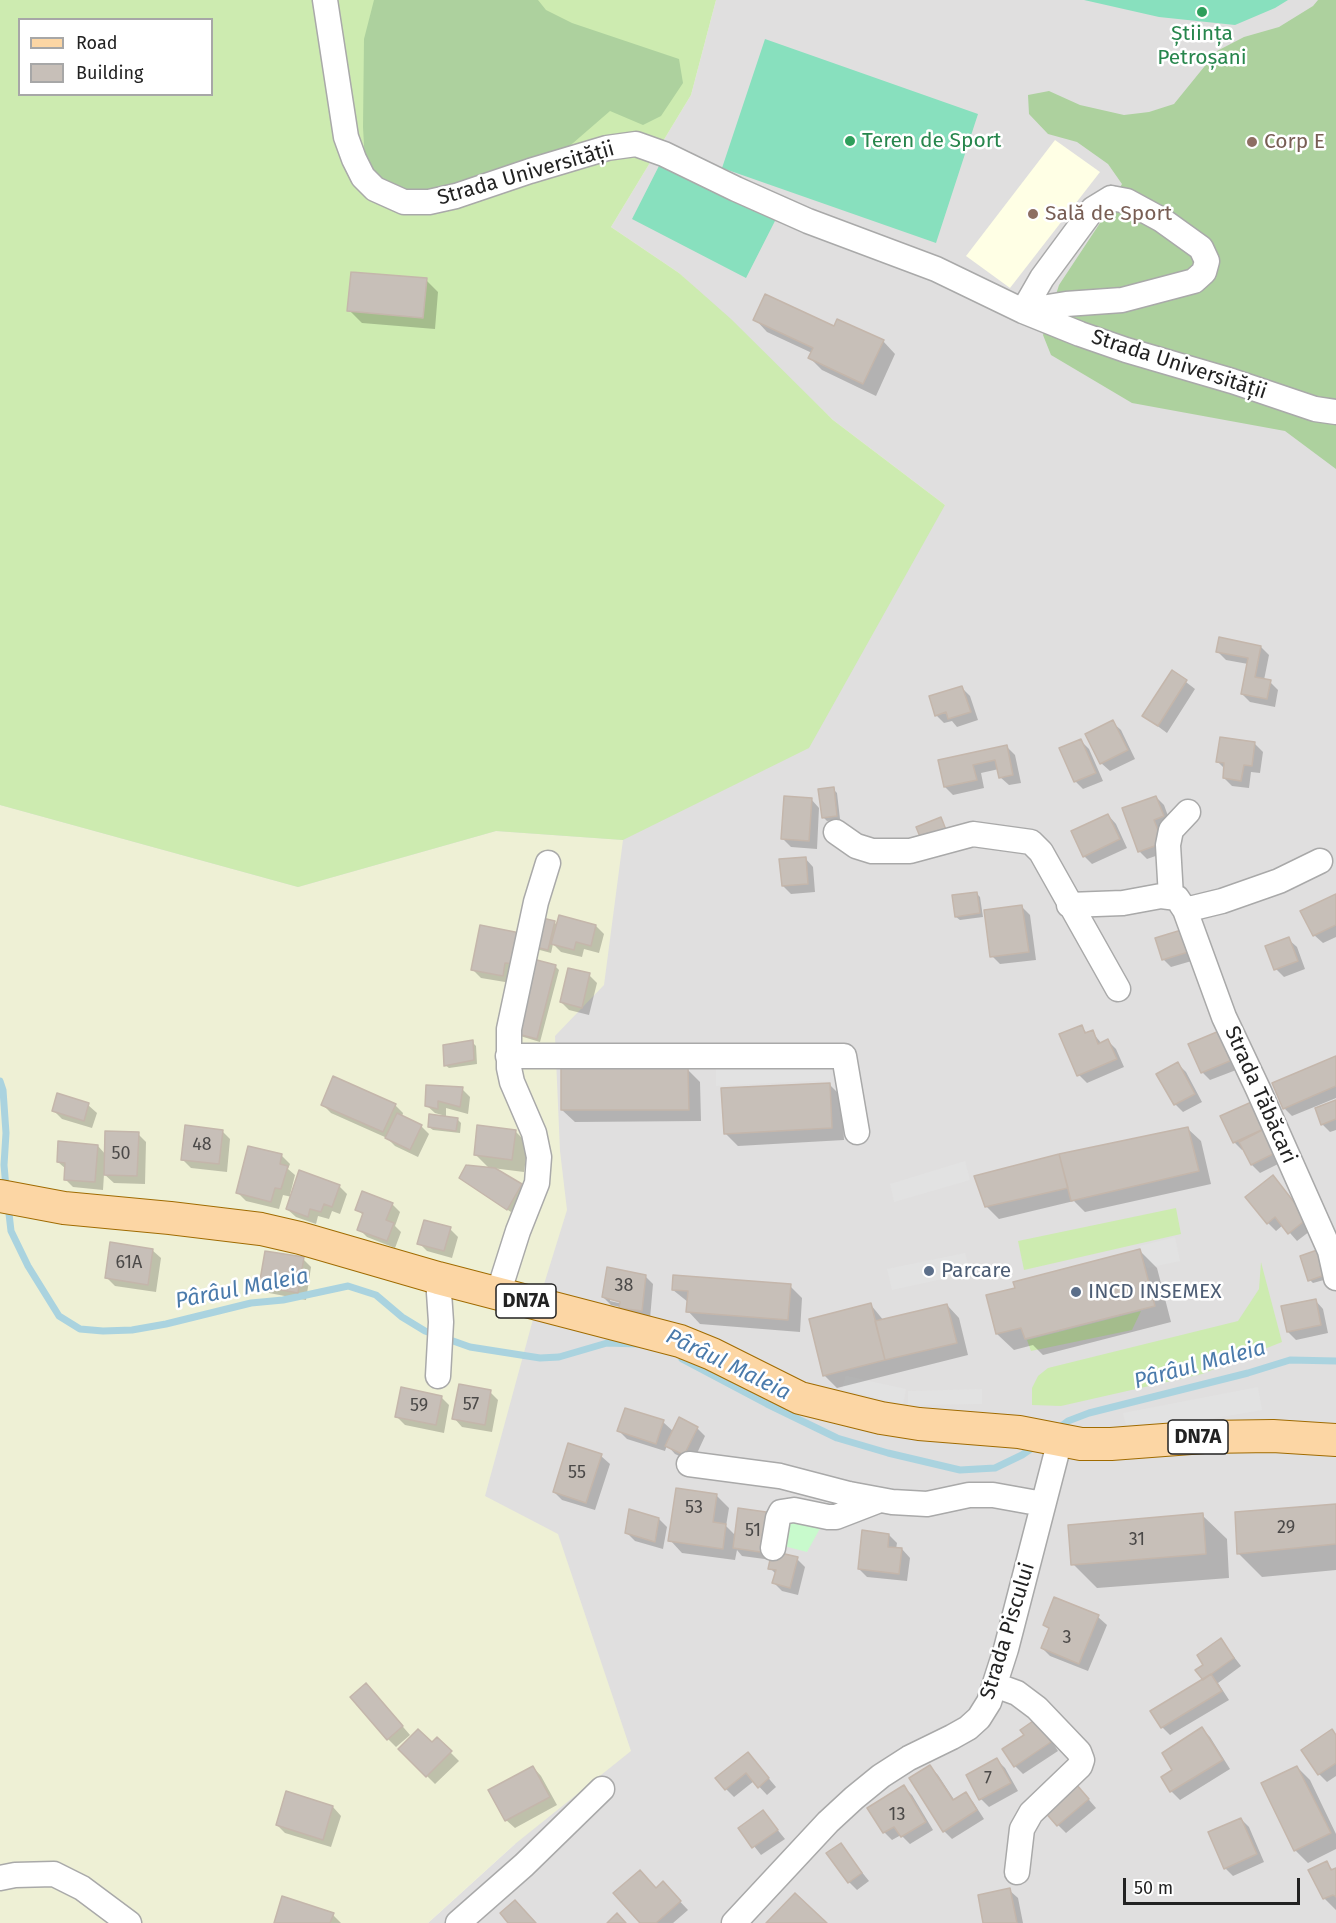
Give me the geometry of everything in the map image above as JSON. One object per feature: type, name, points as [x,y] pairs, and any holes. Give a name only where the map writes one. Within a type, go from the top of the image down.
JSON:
[{"type":"main road","name":"DN7A","points":[[11,1198],[64,1209],[261,1229],[300,1238],[438,1278],[680,1341],[712,1354],[792,1394],[836,1408],[881,1418],[919,1424],[1019,1432],[1094,1444],[1204,1437],[1273,1436],[1336,1440]]},
{"type":"street","name":"Strada Universității","points":[[325,0],[346,137],[363,177],[375,189],[404,202],[429,202],[479,189],[607,148],[636,144],[664,154],[808,221],[936,269],[1023,311],[1126,350],[1232,381],[1315,409],[1336,412]]},
{"type":"street","name":"Strada Universității","points":[[1111,198],[1127,201],[1162,220],[1201,248],[1207,261],[1203,272],[1194,281],[1177,286],[1122,300],[1066,304],[1023,311],[1042,278],[1093,208],[1111,198]]},
{"type":"street","name":"Strada Tăbăcari","points":[[1188,812],[1171,830],[1168,845],[1178,904],[1224,1017],[1330,1251],[1336,1278]]},
{"type":"street","points":[[836,832],[856,846],[872,851],[910,851],[973,834],[1031,842],[1041,852],[1118,989]]},
{"type":"street","points":[[1070,905],[1123,903],[1161,896],[1178,904],[1222,901],[1279,881],[1320,861]]},
{"type":"street","points":[[498,1294],[537,1183],[539,1157],[534,1133],[512,1082],[508,1056],[509,1029],[536,902],[548,863]]},
{"type":"street","points":[[508,1056],[844,1056],[857,1132]]},
{"type":"street","points":[[438,1278],[441,1322],[438,1376]]},
{"type":"street","name":"Strada Piscului","points":[[734,1923],[828,1822],[854,1798],[881,1776],[909,1758],[968,1728],[979,1718],[989,1702],[995,1684],[1060,1440]]},
{"type":"street","points":[[690,1464],[780,1476],[880,1500],[927,1504],[969,1495],[993,1495],[1043,1504]]},
{"type":"street","points":[[773,1548],[781,1512],[794,1510],[828,1518],[880,1500]]},
{"type":"street","points":[[995,1684],[1017,1693],[1037,1708],[1079,1752],[1082,1760],[1080,1766],[1031,1813],[1022,1829],[1017,1872]]},
{"type":"street","points":[[458,1923],[524,1865],[602,1790]]},
{"type":"street","points":[[0,1878],[15,1875],[54,1874],[82,1888],[129,1923]]},
{"type":"shaded area","points":[[716,0],[1336,0],[1336,1923],[428,1923],[515,1844],[485,1496],[0,805],[945,505],[833,420],[679,273],[611,227],[691,95]]},
{"type":"shaded area","name":"Sală de Sport","points":[[1055,140],[1100,172],[1010,288],[966,256]]},
{"type":"shaded area","points":[[0,805],[298,887],[496,831],[623,840],[604,985],[555,1036],[560,1151],[567,1210],[532,1323],[485,1496],[558,1534],[631,1751],[515,1844],[428,1923],[0,1923]]},
{"type":"shaded area","points":[[830,1066],[830,1080],[716,1086],[716,1068]]},
{"type":"shaded area","points":[[965,1161],[970,1180],[894,1202],[890,1184]]},
{"type":"shaded area","points":[[1175,1237],[1180,1261],[1147,1268],[1139,1246]]},
{"type":"shaded area","name":"Parcare","points":[[965,1253],[970,1273],[892,1290],[887,1269]]},
{"type":"shaded area","points":[[846,1376],[906,1389],[903,1405],[842,1389]]},
{"type":"shaded area","points":[[1258,1387],[1262,1410],[1128,1433],[1123,1413]]},
{"type":"shaded area","points":[[982,1389],[982,1404],[908,1405],[908,1391]]},
{"type":"green space","points":[[0,0],[716,0],[691,95],[611,227],[679,273],[731,319],[833,420],[945,505],[809,748],[623,840],[496,831],[298,887],[0,805]]},
{"type":"green space","points":[[374,0],[538,0],[546,10],[572,23],[679,59],[683,83],[661,116],[643,125],[610,111],[565,150],[423,194],[374,182],[365,163],[363,127],[364,39]]},
{"type":"green space","name":"Știința Petroșani","points":[[1084,0],[1288,0],[1235,25],[1159,17]]},
{"type":"green space","points":[[1318,0],[1336,0],[1336,469],[1285,431],[1132,403],[1051,355],[1043,335],[1059,285],[1100,223],[1122,184],[1108,164],[1077,142],[1048,134],[1029,114],[1028,95],[1049,91],[1080,105],[1124,115],[1149,112],[1174,104],[1217,51],[1244,37],[1279,27],[1313,6]]},
{"type":"green space","name":"Teren de Sport","points":[[765,39],[978,114],[936,243],[722,168]]},
{"type":"green space","points":[[663,158],[777,217],[746,278],[632,219]]},
{"type":"green space","points":[[1176,1208],[1181,1234],[1024,1270],[1018,1241]]},
{"type":"green space","points":[[1261,1262],[1282,1342],[1202,1374],[1061,1406],[1032,1405],[1032,1388],[1038,1376],[1048,1368],[1238,1321],[1259,1289]]},
{"type":"green space","points":[[1141,1311],[1132,1330],[1031,1351],[1027,1340]]},
{"type":"green space","points":[[786,1517],[823,1523],[807,1552],[780,1545]]},
{"type":"building","points":[[351,272],[427,278],[423,318],[347,311]]},
{"type":"building","points":[[765,294],[834,326],[837,319],[884,340],[863,384],[808,358],[813,348],[753,320]]},
{"type":"building","points":[[1219,637],[1261,646],[1255,677],[1271,680],[1267,699],[1241,694],[1248,658],[1216,652]]},
{"type":"building","points":[[1172,670],[1187,680],[1158,726],[1142,716]]},
{"type":"building","points":[[962,686],[971,712],[948,719],[946,712],[935,716],[929,696]]},
{"type":"building","points":[[1113,720],[1128,750],[1100,764],[1085,734]]},
{"type":"building","points":[[1220,737],[1255,742],[1252,766],[1244,765],[1241,781],[1223,778],[1224,763],[1216,762]]},
{"type":"building","points":[[1081,739],[1096,773],[1074,782],[1059,748]]},
{"type":"building","points":[[1007,745],[1013,775],[999,778],[995,760],[973,765],[977,780],[944,787],[938,760]]},
{"type":"building","points":[[834,787],[837,816],[822,818],[818,789]]},
{"type":"building","points":[[784,796],[812,798],[809,841],[781,839]]},
{"type":"building","points":[[1156,796],[1164,816],[1154,820],[1163,843],[1138,852],[1122,808]]},
{"type":"building","points":[[1108,814],[1120,839],[1083,857],[1071,831]]},
{"type":"building","points":[[941,817],[948,835],[923,844],[916,827]]},
{"type":"building","points":[[806,857],[808,884],[782,886],[779,859]]},
{"type":"building","points":[[977,892],[980,913],[955,917],[952,895]]},
{"type":"building","points":[[1336,894],[1336,925],[1313,936],[1300,911]]},
{"type":"building","points":[[1022,905],[1029,952],[990,957],[984,910]]},
{"type":"building","points":[[559,915],[596,925],[591,946],[576,942],[574,950],[551,944]]},
{"type":"building","points":[[538,917],[555,921],[548,950],[531,946]]},
{"type":"building","points":[[480,925],[520,933],[515,964],[505,963],[503,976],[471,970]]},
{"type":"building","points":[[1188,928],[1195,950],[1162,960],[1155,938]]},
{"type":"building","points":[[1289,937],[1298,961],[1274,970],[1265,946]]},
{"type":"building","points":[[533,959],[556,965],[537,1039],[514,1033]]},
{"type":"building","points":[[568,968],[590,973],[582,1008],[560,1002]]},
{"type":"building","points":[[1082,1025],[1085,1033],[1093,1030],[1098,1044],[1108,1039],[1117,1059],[1077,1076],[1059,1034]]},
{"type":"building","points":[[1224,1029],[1237,1058],[1201,1073],[1188,1044]]},
{"type":"building","points":[[473,1040],[474,1060],[444,1066],[443,1045]]},
{"type":"building","points":[[1336,1056],[1336,1086],[1283,1109],[1272,1083]]},
{"type":"building","points":[[1178,1062],[1195,1094],[1174,1105],[1156,1074]]},
{"type":"building","points":[[561,1067],[688,1068],[689,1110],[561,1110]]},
{"type":"building","points":[[333,1076],[396,1104],[383,1132],[321,1105]]},
{"type":"building","points":[[830,1083],[832,1128],[724,1134],[721,1088]]},
{"type":"building","points":[[426,1085],[463,1087],[460,1107],[438,1101],[438,1109],[425,1106]]},
{"type":"building","points":[[57,1093],[89,1103],[84,1121],[52,1111]]},
{"type":"building","points":[[1256,1100],[1268,1127],[1233,1143],[1220,1116]]},
{"type":"building","points":[[1336,1100],[1336,1119],[1321,1125],[1315,1108]]},
{"type":"building","points":[[397,1113],[422,1125],[410,1150],[385,1138]]},
{"type":"building","points":[[429,1114],[458,1118],[456,1131],[428,1127]]},
{"type":"building","points":[[185,1125],[223,1130],[219,1164],[181,1160]]},
{"type":"building","points":[[477,1125],[516,1130],[512,1160],[474,1155]]},
{"type":"building","points":[[1188,1127],[1199,1171],[1071,1201],[1059,1154]]},
{"type":"building","points":[[1268,1127],[1281,1150],[1251,1165],[1239,1142]]},
{"type":"building","points":[[105,1131],[139,1132],[137,1176],[104,1175]]},
{"type":"building","points":[[58,1141],[98,1145],[95,1182],[64,1180],[65,1163],[57,1162]]},
{"type":"building","points":[[248,1146],[282,1154],[280,1164],[288,1166],[281,1189],[275,1188],[271,1202],[236,1193]]},
{"type":"building","points":[[1059,1154],[1068,1188],[985,1207],[974,1176]]},
{"type":"building","points":[[466,1165],[495,1168],[522,1184],[507,1210],[459,1178]]},
{"type":"building","points":[[299,1170],[340,1185],[332,1207],[324,1204],[321,1212],[310,1209],[308,1217],[286,1209]]},
{"type":"building","points":[[1273,1175],[1307,1219],[1288,1234],[1275,1217],[1267,1224],[1245,1197]]},
{"type":"building","points":[[362,1191],[393,1203],[386,1220],[394,1223],[387,1241],[357,1230],[363,1213],[355,1210]]},
{"type":"building","points":[[424,1220],[451,1227],[444,1251],[417,1244]]},
{"type":"building","points":[[110,1242],[153,1249],[148,1285],[105,1278]]},
{"type":"building","name":"INCD INSEMEX","points":[[1140,1249],[1155,1306],[1025,1339],[1021,1328],[996,1334],[986,1295],[1015,1288],[1013,1282]]},
{"type":"building","points":[[1320,1249],[1328,1274],[1308,1281],[1300,1256]]},
{"type":"building","points":[[265,1251],[304,1257],[298,1293],[259,1286]]},
{"type":"building","points":[[607,1267],[646,1275],[642,1311],[619,1308],[620,1302],[602,1297]]},
{"type":"building","points":[[673,1275],[791,1284],[788,1320],[686,1312],[688,1291],[672,1290]]},
{"type":"building","points":[[1316,1299],[1321,1325],[1287,1332],[1281,1306]]},
{"type":"building","points":[[871,1303],[885,1360],[823,1376],[809,1319]]},
{"type":"building","points":[[947,1304],[957,1343],[885,1360],[875,1321]]},
{"type":"building","points":[[459,1384],[491,1390],[485,1425],[452,1419]]},
{"type":"building","points":[[401,1387],[442,1396],[436,1425],[395,1417]]},
{"type":"building","points":[[625,1408],[664,1420],[656,1444],[617,1431]]},
{"type":"building","points":[[679,1417],[698,1427],[684,1455],[665,1446]]},
{"type":"building","points":[[568,1443],[602,1454],[586,1503],[553,1492]]},
{"type":"building","points":[[676,1488],[717,1494],[713,1522],[726,1524],[723,1549],[668,1541]]},
{"type":"building","points":[[1336,1504],[1336,1544],[1237,1554],[1235,1512]]},
{"type":"building","points":[[738,1508],[773,1513],[767,1553],[733,1548]]},
{"type":"building","points":[[629,1509],[659,1518],[655,1542],[625,1533]]},
{"type":"building","points":[[1203,1513],[1206,1554],[1071,1565],[1068,1525]]},
{"type":"building","points":[[862,1530],[889,1534],[888,1547],[902,1548],[899,1574],[858,1569]]},
{"type":"building","points":[[772,1551],[798,1557],[790,1588],[772,1583],[776,1570],[768,1569]]},
{"type":"building","points":[[1054,1597],[1099,1615],[1079,1664],[1041,1648],[1049,1628],[1043,1625]]},
{"type":"building","points":[[1221,1638],[1234,1658],[1203,1680],[1195,1670],[1203,1665],[1197,1655]]},
{"type":"building","points":[[1211,1674],[1222,1691],[1161,1728],[1150,1711]]},
{"type":"building","points":[[366,1683],[403,1726],[387,1740],[350,1697]]},
{"type":"building","points":[[1036,1719],[1051,1742],[1014,1767],[1002,1749],[1024,1735],[1020,1730]]},
{"type":"building","points":[[1202,1727],[1223,1760],[1170,1792],[1161,1777],[1172,1770],[1162,1753]]},
{"type":"building","points":[[418,1729],[432,1742],[437,1737],[452,1751],[426,1777],[398,1749]]},
{"type":"building","points":[[1332,1729],[1336,1735],[1336,1763],[1318,1775],[1301,1750]]},
{"type":"building","points":[[748,1752],[769,1778],[758,1788],[746,1773],[725,1790],[715,1778]]},
{"type":"building","points":[[997,1758],[1011,1783],[979,1800],[966,1775]]},
{"type":"building","points":[[930,1765],[953,1800],[966,1792],[977,1810],[943,1832],[909,1778]]},
{"type":"building","points":[[533,1766],[550,1797],[505,1821],[488,1790]]},
{"type":"building","points":[[1297,1766],[1331,1833],[1294,1851],[1261,1783]]},
{"type":"building","points":[[1076,1784],[1089,1799],[1057,1826],[1044,1811]]},
{"type":"building","points":[[904,1785],[926,1822],[901,1837],[894,1827],[883,1833],[867,1808]]},
{"type":"building","points":[[286,1791],[333,1806],[323,1840],[276,1825]]},
{"type":"building","points":[[763,1810],[778,1830],[752,1848],[738,1828]]},
{"type":"building","points":[[1241,1818],[1257,1854],[1224,1869],[1208,1832]]},
{"type":"building","points":[[841,1843],[862,1873],[848,1883],[826,1853]]},
{"type":"building","points":[[1327,1861],[1331,1870],[1336,1868],[1336,1897],[1333,1895],[1323,1899],[1308,1870]]},
{"type":"building","points":[[640,1870],[656,1888],[663,1881],[681,1901],[656,1923],[640,1923],[613,1893]]},
{"type":"building","points":[[1010,1888],[1017,1923],[983,1923],[978,1895]]},
{"type":"building","points":[[795,1893],[827,1923],[766,1923]]},
{"type":"building","points":[[282,1896],[334,1913],[330,1923],[274,1923]]},
{"type":"building","points":[[515,1900],[536,1923],[508,1923],[500,1913]]},
{"type":"building","points":[[617,1913],[626,1923],[607,1923]]},
{"type":"waterway","name":"Pârâul Maleia","points":[[0,1081],[3,1090],[6,1133],[4,1165],[6,1188]]},
{"type":"waterway","name":"Pârâul Maleia","points":[[8,1205],[11,1231],[28,1266],[59,1316],[80,1329],[132,1330],[251,1303],[283,1300],[348,1286],[376,1295],[402,1317],[425,1331],[470,1347],[540,1358],[559,1357],[607,1343],[638,1344]]},
{"type":"waterway","name":"Pârâul Maleia","points":[[682,1359],[837,1438],[888,1453],[960,1470],[995,1468],[1035,1446]]},
{"type":"waterway","name":"Pârâul Maleia","points":[[1056,1430],[1068,1421],[1089,1413],[1248,1373],[1290,1360],[1336,1361]]},
{"type":"place","name":"Știința Petroșani","points":[[1202,12]]},
{"type":"place","name":"Teren de Sport","points":[[850,141]]},
{"type":"place","name":"Corp E","points":[[1252,142]]},
{"type":"place","name":"Sală de Sport","points":[[1033,214]]},
{"type":"place","name":"Parcare","points":[[929,1271]]},
{"type":"place","name":"INCD INSEMEX","points":[[1076,1292]]}]
